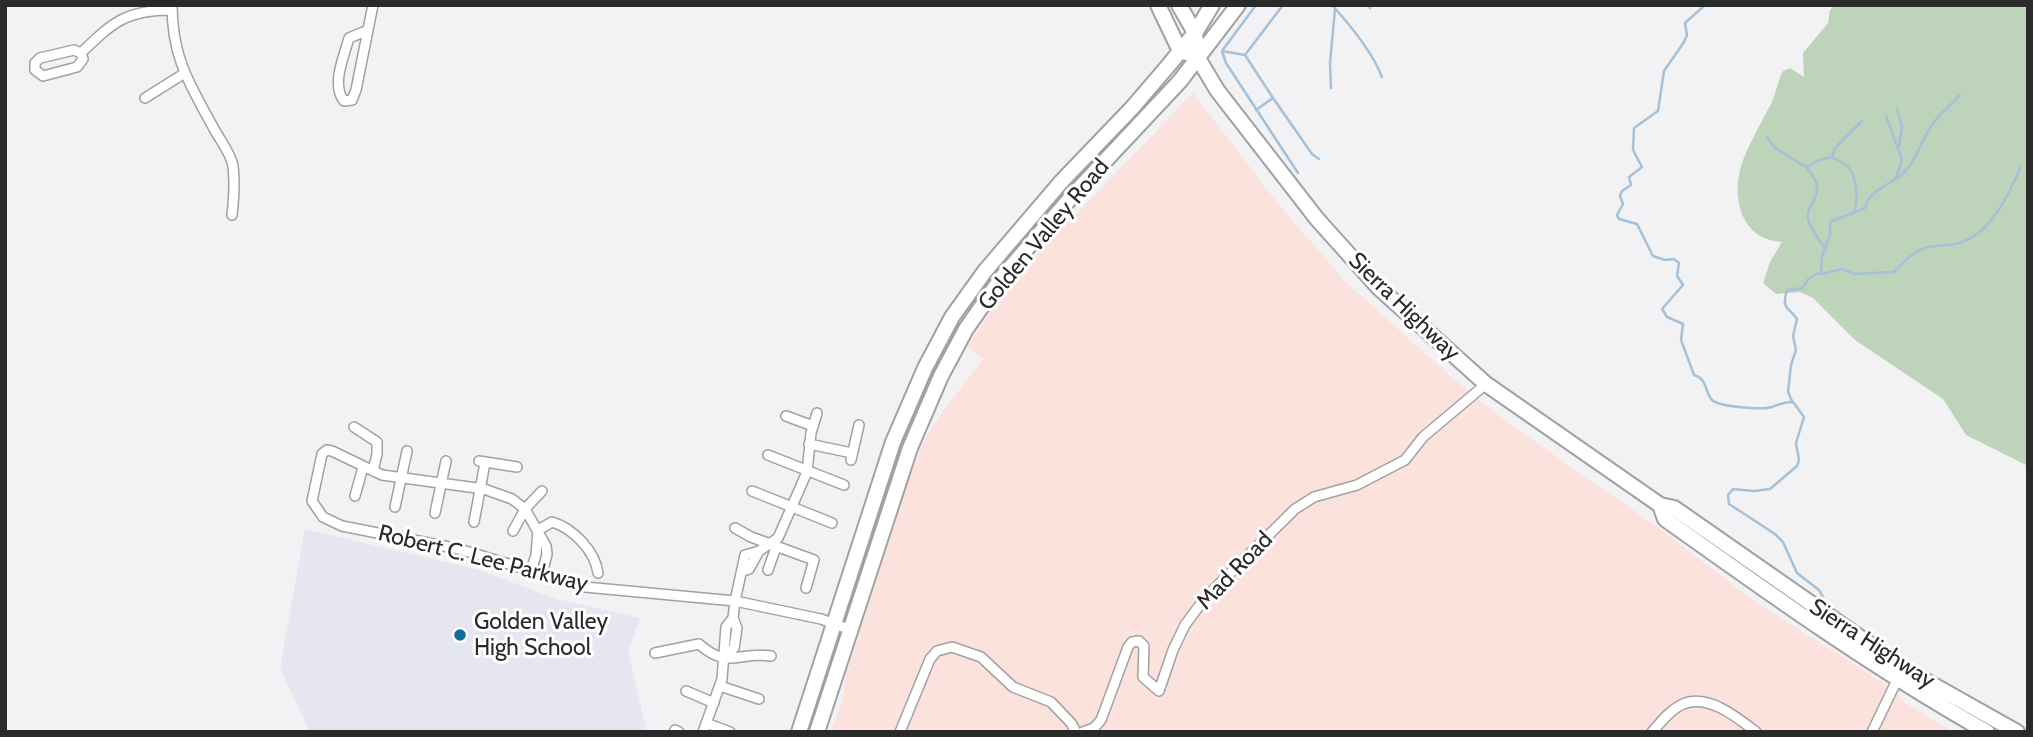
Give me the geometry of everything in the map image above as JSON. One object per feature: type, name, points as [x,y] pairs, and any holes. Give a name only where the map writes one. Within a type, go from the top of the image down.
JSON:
[{"type":"main road","points":[[1158,5],[1180,51],[1198,58]]},
{"type":"main road","name":"Sierra Highway","points":[[1179,5],[1195,33],[1198,58],[1235,114],[1317,219],[1379,288],[1486,384],[1660,505],[1674,508],[1905,669],[2017,732]]},
{"type":"main road","name":"Golden Valley Road","points":[[799,732],[893,442],[925,368],[952,317],[985,271],[1061,182],[1132,108],[1195,33],[1212,5]]},
{"type":"main road","name":"Golden Valley Road","points":[[817,732],[910,448],[941,376],[967,329],[1003,276],[1093,174],[1145,121],[1238,5]]},
{"type":"main road","name":"Sierra Highway","points":[[1660,505],[1665,520],[1897,680],[1987,732]]},
{"type":"street","points":[[368,30],[349,38],[338,83],[339,95],[344,101],[352,100],[356,90],[368,30],[373,5]]},
{"type":"street","points":[[81,52],[117,20],[141,12],[172,8],[177,55],[184,73],[233,163],[235,190],[232,215]]},
{"type":"street","points":[[74,50],[81,52],[83,59],[77,67],[43,76],[35,70],[35,63],[40,58],[74,50]]},
{"type":"street","points":[[145,98],[184,73]]},
{"type":"street","name":"Mad Road","points":[[1083,732],[1094,728],[1101,720],[1128,646],[1132,642],[1139,641],[1144,646],[1143,677],[1159,691],[1185,625],[1205,598],[1295,509],[1314,497],[1357,485],[1405,460],[1423,437],[1486,384]]},
{"type":"street","points":[[768,570],[772,546],[792,508],[807,470],[809,444],[817,413]]},
{"type":"street","points":[[786,416],[813,426]]},
{"type":"street","points":[[809,444],[851,456],[859,425]]},
{"type":"street","points":[[354,427],[377,442],[373,471]]},
{"type":"street","name":"Robert C. Lee Parkway","points":[[363,467],[332,451],[327,450],[322,454],[312,501],[323,517],[342,526],[459,548],[585,587],[735,601],[834,623],[850,630]]},
{"type":"street","points":[[395,507],[407,451]]},
{"type":"street","points":[[768,455],[844,485]]},
{"type":"street","points":[[435,513],[446,461]]},
{"type":"street","points":[[474,522],[482,462],[517,467]]},
{"type":"street","points":[[355,496],[363,467],[400,479],[480,489],[512,499],[525,509],[546,546],[547,554],[542,574]]},
{"type":"street","points":[[513,531],[525,509],[542,491]]},
{"type":"street","points":[[752,491],[832,523]]},
{"type":"street","points":[[538,530],[552,522],[562,525],[596,561],[598,573]]},
{"type":"street","points":[[735,528],[772,546],[814,560],[806,588]]},
{"type":"street","points":[[531,571],[536,555],[538,530]]},
{"type":"street","points":[[730,732],[705,727],[720,686],[725,659],[734,648],[737,628],[733,618],[743,571],[749,569],[759,551],[772,546]]},
{"type":"street","points":[[655,653],[699,645],[710,654],[725,659],[754,653],[771,656]]},
{"type":"street","points":[[900,732],[930,659],[936,651],[952,647],[981,657],[1013,687],[1051,702],[1076,732]]},
{"type":"street","points":[[1872,732],[1897,680]]},
{"type":"street","points":[[720,686],[759,699]]},
{"type":"street","points":[[686,691],[714,703]]},
{"type":"street","points":[[1652,732],[1667,715],[1683,704],[1700,702],[1737,716],[1756,732]]},
{"type":"shaded area","points":[[1193,93],[1280,206],[1346,282],[1449,375],[1507,422],[1656,526],[1754,601],[1893,689],[1903,701],[1952,732],[831,732],[843,698],[846,675],[908,479],[926,437],[983,359],[967,347],[1004,292]]},
{"type":"shaded area","name":"Golden Valley High School","points":[[305,529],[479,570],[557,599],[640,618],[628,652],[647,732],[310,732],[280,668]]},
{"type":"green space","points":[[2028,5],[2028,466],[1966,435],[1943,399],[1855,340],[1813,298],[1800,292],[1776,294],[1763,283],[1770,262],[1782,242],[1758,235],[1750,227],[1740,207],[1738,183],[1742,163],[1772,102],[1783,71],[1790,68],[1804,77],[1803,53],[1828,23],[1830,10],[1834,6]]},
{"type":"waterway","points":[[1222,51],[1256,5]]},
{"type":"waterway","points":[[1222,51],[1245,55],[1283,5]]},
{"type":"waterway","points":[[1332,5],[1367,48],[1382,77]]},
{"type":"waterway","points":[[1705,5],[1685,23],[1687,35],[1684,42],[1664,71],[1658,111],[1634,128],[1633,150],[1642,167],[1629,177],[1631,185],[1622,191],[1620,196],[1623,204],[1617,215],[1619,219],[1637,224],[1653,256],[1665,260],[1674,259],[1679,263],[1677,276],[1683,285],[1662,309],[1667,317],[1683,324],[1681,340],[1694,375],[1704,382],[1712,400],[1751,408],[1767,408],[1793,402],[1804,417],[1796,443],[1799,460],[1797,466],[1770,489],[1733,489],[1728,495],[1729,504],[1783,542],[1797,573],[1819,590],[1824,599]]},
{"type":"waterway","points":[[1331,88],[1330,63],[1335,9]]},
{"type":"waterway","points":[[1222,51],[1226,63],[1298,173]]},
{"type":"waterway","points":[[1245,55],[1273,98]]},
{"type":"waterway","points":[[1792,401],[1788,392],[1791,365],[1796,350],[1793,336],[1797,319],[1785,305],[1787,290],[1803,288],[1808,279],[1821,272],[1822,257],[1830,235],[1830,222],[1865,208],[1870,197],[1901,175],[1914,159],[1933,123],[1960,95]]},
{"type":"waterway","points":[[1256,110],[1273,98],[1312,154],[1319,159]]},
{"type":"waterway","points":[[1897,109],[1902,127],[1899,146]]},
{"type":"waterway","points":[[1886,116],[1902,160],[1896,178]]},
{"type":"waterway","points":[[1832,157],[1835,148],[1862,121]]},
{"type":"waterway","points":[[1767,137],[1775,148],[1806,167],[1832,157],[1848,167],[1856,190],[1853,214]]},
{"type":"waterway","points":[[1821,274],[1843,269],[1854,274],[1894,272],[1919,251],[1973,237],[1999,210],[2021,166]]},
{"type":"waterway","points":[[1806,167],[1817,185],[1808,219],[1825,248]]},
{"type":"place","name":"Golden Valley High School","points":[[460,635]]}]
